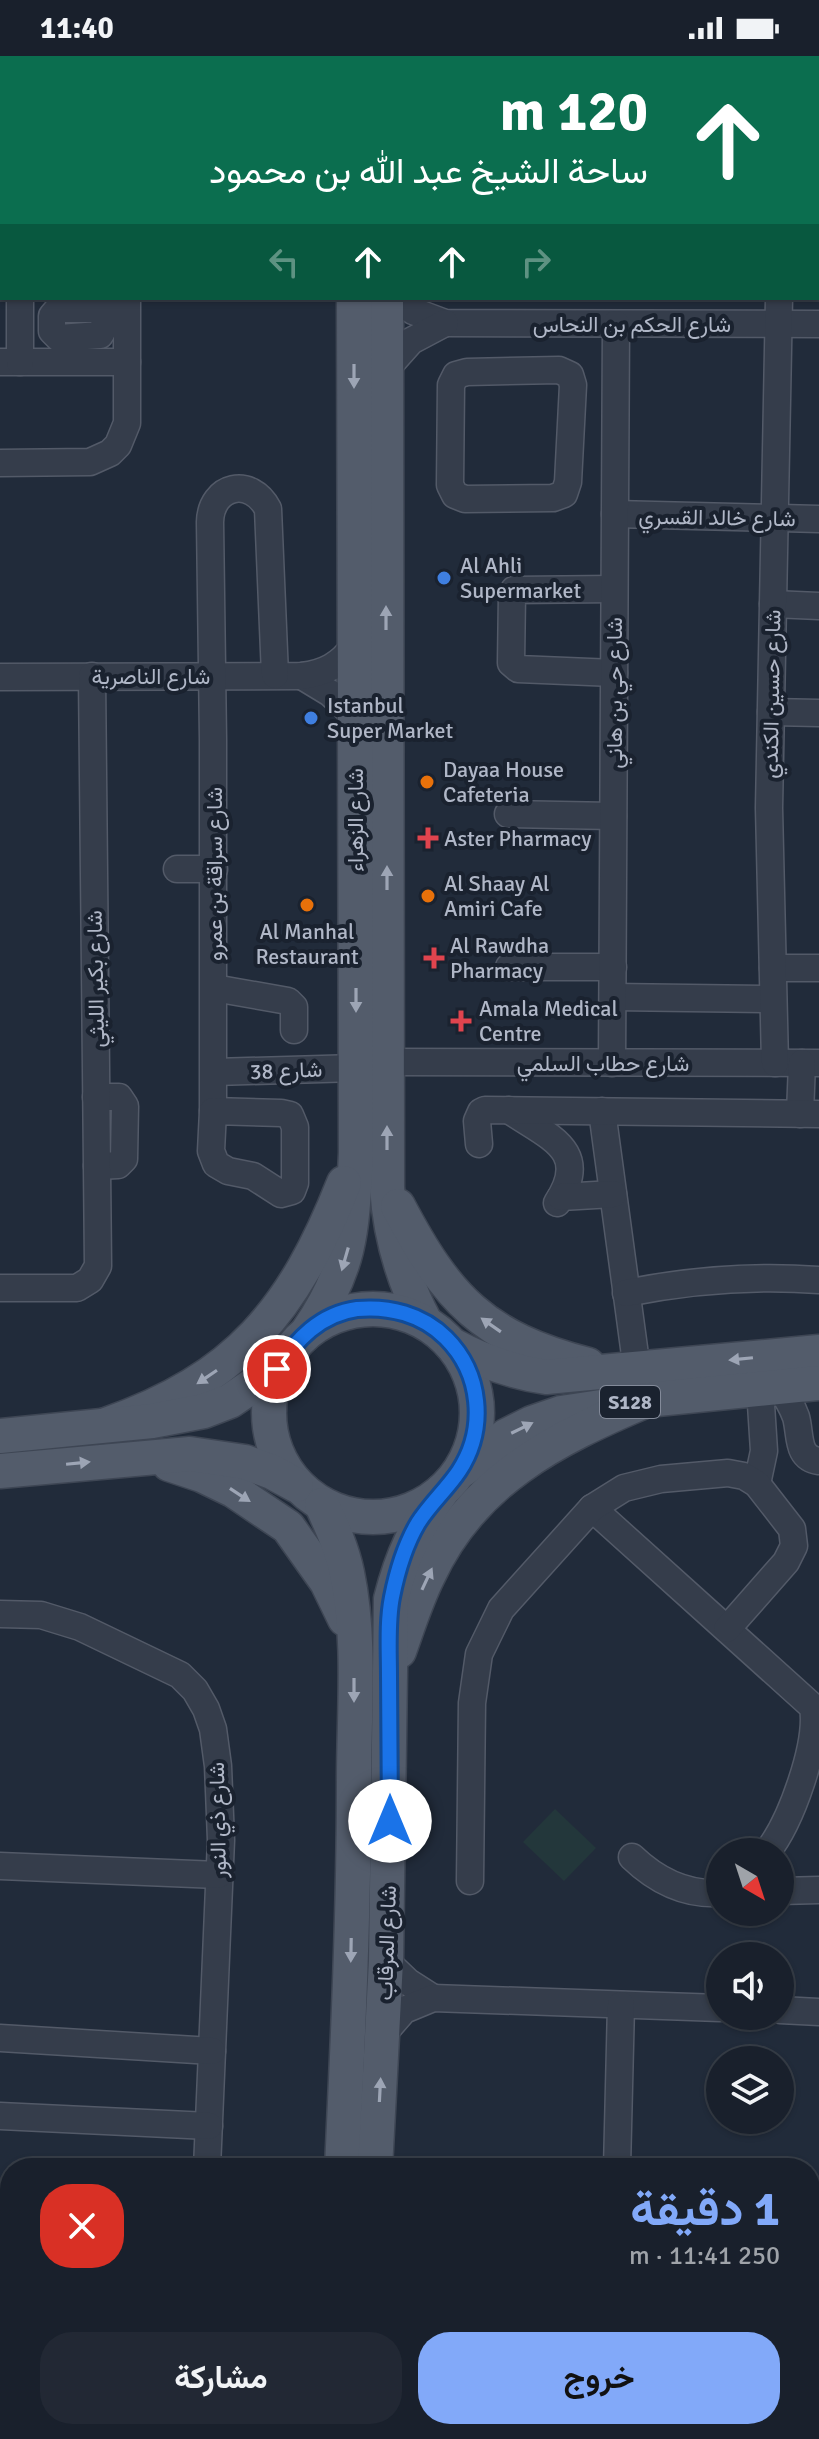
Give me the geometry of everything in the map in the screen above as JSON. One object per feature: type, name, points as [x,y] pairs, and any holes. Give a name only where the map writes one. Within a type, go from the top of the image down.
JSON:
[{"type":"main road","name":"شارع الزهراء","points":[[354,300],[355,716],[372,1065],[394,1243],[401,1270],[425,1322]]},
{"type":"main road","name":"شارع الزهراء","points":[[308,1331],[327,1303],[350,1240],[356,1153],[372,1065],[386,300]]},
{"type":"main road","points":[[106,1425],[146,1411],[184,1392],[218,1369],[250,1341],[278,1310],[316,1249],[356,1153]]},
{"type":"main road","points":[[387,1187],[420,1249],[443,1282],[471,1311],[503,1334],[540,1351],[633,1381],[580,1429],[533,1455],[491,1489],[456,1529],[428,1574],[389,1677]]},
{"type":"main road","points":[[0,1471],[142,1457],[218,1456],[259,1467],[309,1495],[346,1514],[371,1517],[397,1515],[420,1506],[450,1482],[469,1453],[476,1431],[474,1386],[466,1365],[454,1346],[425,1322],[402,1312],[378,1308],[353,1310],[329,1318],[308,1331],[290,1348],[277,1369],[270,1393],[270,1430],[282,1465],[309,1495]]},
{"type":"main road","name":"S128","points":[[454,1346],[514,1372],[546,1377],[770,1388],[819,1383]]},
{"type":"main road","name":"S128","points":[[450,1482],[493,1444],[532,1423],[590,1407],[633,1381],[819,1352]]},
{"type":"main road","points":[[0,1436],[152,1421],[204,1411],[255,1387],[277,1369]]},
{"type":"main road","points":[[142,1457],[202,1475],[233,1490],[288,1527],[327,1582],[354,1641]]},
{"type":"main road","name":"شارع المرقاب","points":[[376,2158],[386,1961],[391,1599],[401,1560],[418,1524],[450,1482]]},
{"type":"main road","name":"شارع المرقاب","points":[[309,1495],[337,1537],[347,1571],[354,1641],[354,1846],[343,2158]]},
{"type":"street","points":[[20,300],[10,362],[127,362]]},
{"type":"street","name":"شارع الحكم بن النحاس","points":[[398,300],[413,311],[445,323],[616,324],[779,311],[819,324]]},
{"type":"street","points":[[0,463],[90,462],[100,460],[118,445],[127,423],[127,362],[112,302]]},
{"type":"street","name":"شارع حسين الكندي","points":[[775,1063],[769,808],[779,311]]},
{"type":"street","name":"شارع الحكم بن النحاس","points":[[386,369],[411,341],[445,323]]},
{"type":"street","name":"شارع حي بن هاني","points":[[612,1063],[616,324]]},
{"type":"street","points":[[565,371],[573,385],[570,444],[567,488],[559,497],[459,498],[451,491],[450,485],[453,380],[461,372],[565,371]]},
{"type":"street","points":[[570,444],[615,444]]},
{"type":"street","name":"شارع سراقة بن عمرو","points":[[220,1111],[221,1072],[214,988],[210,512],[220,495],[238,488],[256,494],[268,509],[275,675]]},
{"type":"street","name":"شارع خالد القسري","points":[[615,514],[819,519]]},
{"type":"street","points":[[614,589],[516,588],[512,594],[511,622],[511,663],[515,669],[614,673]]},
{"type":"street","points":[[773,604],[819,606]]},
{"type":"street","name":"شارع الناصرية","points":[[0,677],[302,676],[332,668],[345,659],[354,646]]},
{"type":"street","name":"شارع بكير الليثي","points":[[0,1288],[77,1288],[90,1280],[98,1266],[92,676]]},
{"type":"street","points":[[302,676],[330,693],[355,716]]},
{"type":"street","points":[[771,712],[819,713]]},
{"type":"street","points":[[508,814],[613,816]]},
{"type":"street","points":[[177,869],[214,869]]},
{"type":"street","points":[[509,967],[613,967]]},
{"type":"street","points":[[773,968],[819,968]]},
{"type":"street","points":[[214,988],[288,1001],[294,1007],[294,1030]]},
{"type":"street","points":[[613,997],[773,999]]},
{"type":"street","points":[[479,1144],[477,1121],[481,1112],[810,1114],[810,1063]]},
{"type":"street","name":"شارع حطاب السلمي","points":[[372,1065],[810,1063]]},
{"type":"street","name":"شارع 38","points":[[221,1072],[372,1065]]},
{"type":"street","points":[[509,1110],[555,1142],[566,1154],[570,1162],[570,1179],[559,1200],[613,1194]]},
{"type":"street","points":[[602,1111],[626,1293],[633,1381]]},
{"type":"street","points":[[626,1293],[729,1278],[819,1280]]},
{"type":"street","points":[[770,1388],[795,1416],[803,1451],[812,1460],[819,1461]]},
{"type":"street","points":[[757,1484],[764,1451],[770,1388]]},
{"type":"street","points":[[470,1881],[472,1703],[479,1654],[501,1609],[592,1508],[624,1488],[661,1479],[728,1473],[744,1476],[757,1484],[792,1529],[794,1546],[786,1562],[727,1629]]},
{"type":"street","points":[[592,1508],[806,1700],[817,1715],[811,1765],[801,1795],[777,1838]]},
{"type":"street","name":"شارع ذي النور","points":[[0,1614],[41,1615],[80,1627],[180,1675],[195,1690],[206,1709],[213,1729],[218,1766],[221,1827],[207,2158]]},
{"type":"street","points":[[632,1857],[644,1869],[674,1886],[706,1892]]},
{"type":"street","points":[[0,1866],[218,1875]]},
{"type":"street","points":[[794,1891],[819,1890]]},
{"type":"street","points":[[386,1961],[408,1982],[433,1998]]},
{"type":"street","points":[[384,2033],[404,2010],[433,1998],[706,2008]]},
{"type":"street","points":[[617,2158],[621,2005]]},
{"type":"street","points":[[794,2011],[819,2012]]},
{"type":"street","points":[[0,2038],[212,2051]]},
{"type":"street","points":[[0,2116],[209,2126]]},
{"type":"green space","points":[[555,1809],[596,1848],[564,1881],[523,1842]]},
{"type":"place","name":"Al Ahli Supermarket","points":[[444,578]]},
{"type":"place","name":"Istanbul Super Market","points":[[311,718]]},
{"type":"place","name":"Dayaa House Cafeteria","points":[[427,782]]},
{"type":"place","name":"Aster Pharmacy","points":[[428,838]]},
{"type":"place","name":"Al Shaay Al Amiri Cafe","points":[[428,896]]},
{"type":"place","name":"Al Manhal Restaurant","points":[[307,905]]},
{"type":"place","name":"Al Rawdha Pharmacy","points":[[434,958]]},
{"type":"place","name":"Amala Medical Centre","points":[[461,1021]]},
{"type":"route","points":[[277,1369],[290,1348],[308,1331],[329,1318],[353,1310],[378,1308],[402,1312],[441,1333],[466,1365],[474,1386],[476,1431],[469,1453],[418,1524],[401,1560],[391,1599],[390,1821]]}]
